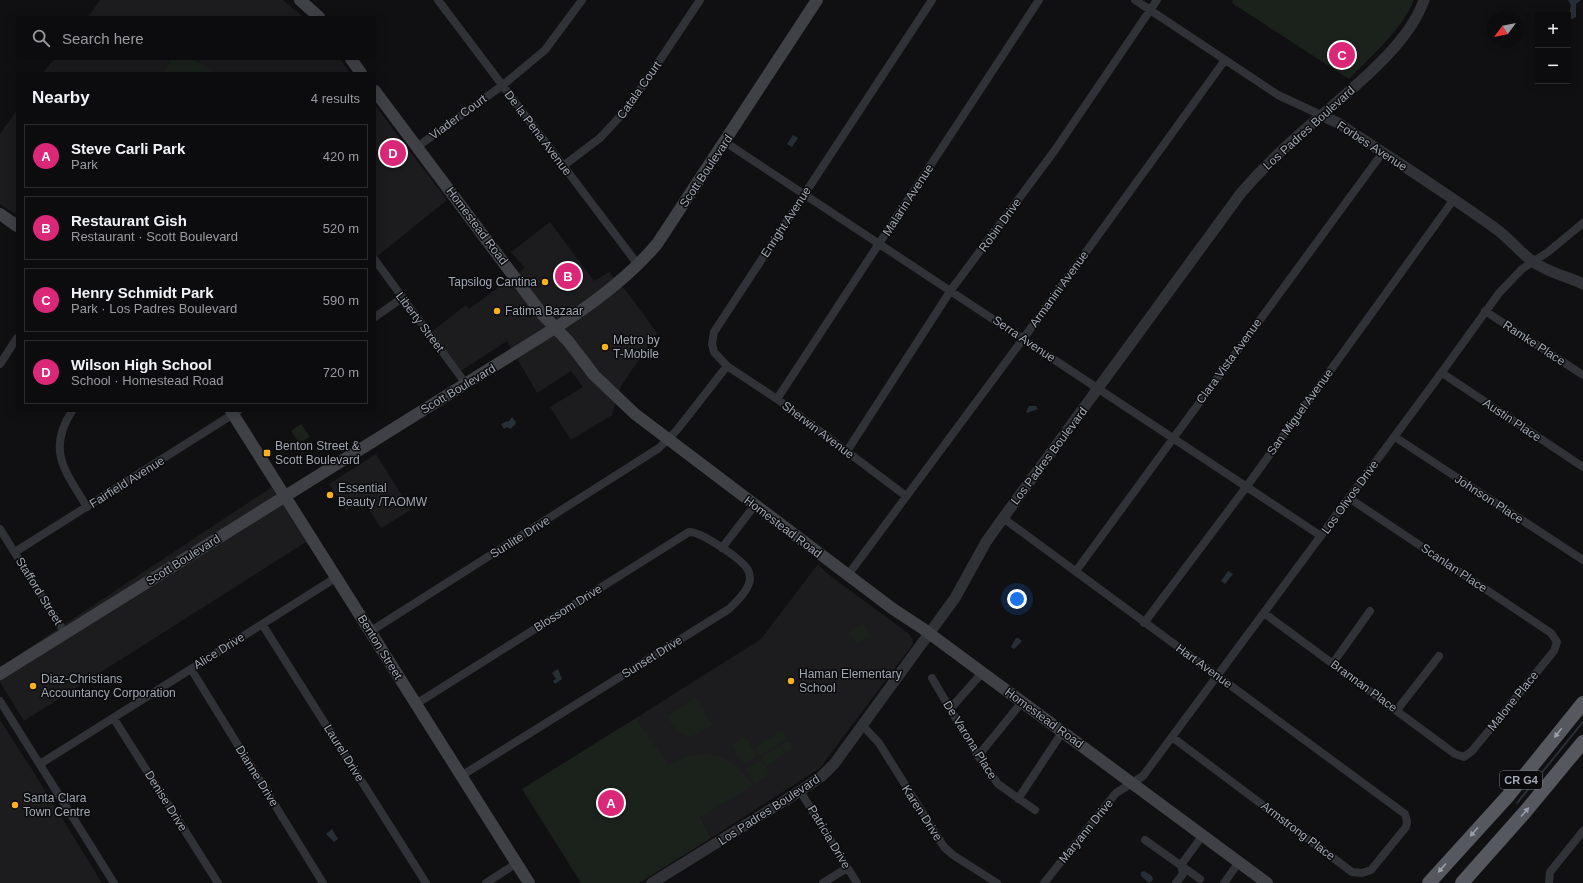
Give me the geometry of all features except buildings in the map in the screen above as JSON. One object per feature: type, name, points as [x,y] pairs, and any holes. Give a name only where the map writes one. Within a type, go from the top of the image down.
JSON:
[{"type":"highway","name":"CR G4","points":[[1430,883],[1508,796],[1583,703]]},
{"type":"highway","name":"CR G4","points":[[1462,883],[1525,812],[1583,742]]},
{"type":"main road","points":[[300,0],[318,16]]},
{"type":"main road","points":[[311,0],[315,4],[319,16]]},
{"type":"main road","name":"Scott Boulevard","points":[[0,674],[556,328],[600,298],[639,266],[658,244],[817,0]]},
{"type":"main road","points":[[352,60],[360,72]]},
{"type":"main road","name":"Homestead Road","points":[[376,92],[542,314],[568,341],[594,375],[613,395],[668,440],[754,506],[848,576],[1063,731],[1267,883]]},
{"type":"main road","points":[[0,214],[16,225]]},
{"type":"main road","name":"Benton Street","points":[[234,412],[285,496],[529,883]]},
{"type":"street","points":[[440,2],[449,0]]},
{"type":"street","name":"Viader Court","points":[[417,147],[503,85],[544,50],[582,0]]},
{"type":"street","name":"Catala Court","points":[[563,166],[600,138],[628,108],[700,0]]},
{"type":"street","name":"Enright Avenue","points":[[727,366],[714,352],[712,344],[714,332],[932,0]]},
{"type":"street","name":"Malarin Avenue","points":[[777,399],[1039,0]]},
{"type":"street","name":"Forbes Avenue","points":[[1135,0],[1278,94],[1321,115],[1383,152],[1505,235],[1524,255],[1546,270],[1583,284]]},
{"type":"street","name":"Robin Drive","points":[[847,452],[951,290],[1055,150],[1156,0]]},
{"type":"street","name":"Los Padres Boulevard","points":[[652,883],[800,791],[822,776],[834,764],[956,598],[986,542],[1003,518],[1100,388],[1241,193],[1280,151],[1358,84],[1397,43],[1413,24],[1424,0]]},
{"type":"street","name":"De la Pena Avenue","points":[[440,2],[639,266]]},
{"type":"street","name":"Armanini Avenue","points":[[848,576],[1023,339],[1225,60]]},
{"type":"street","name":"Serra Avenue","points":[[725,142],[878,245],[951,290],[1322,536]]},
{"type":"street","name":"Clara Vista Avenue","points":[[1076,571],[1383,152]]},
{"type":"street","name":"San Miguel Avenue","points":[[1144,623],[1247,486],[1454,199]]},
{"type":"street","name":"Los Olivos Drive","points":[[1131,782],[1143,776],[1395,437],[1485,311],[1509,281],[1522,269],[1534,262],[1583,224]]},
{"type":"street","name":"Liberty Street","points":[[376,261],[466,384]]},
{"type":"street","points":[[376,316],[402,298]]},
{"type":"street","name":"Ramke Place","points":[[1485,311],[1583,375]]},
{"type":"street","points":[[0,364],[16,340]]},
{"type":"street","points":[[668,440],[689,416],[727,366]]},
{"type":"street","name":"Sherwin Avenue","points":[[727,366],[777,399],[906,496]]},
{"type":"street","name":"Austin Place","points":[[1442,373],[1583,467]]},
{"type":"street","points":[[71,412],[61,432],[58,444],[65,471],[87,507]]},
{"type":"street","name":"Fairfield Avenue","points":[[15,552],[234,412]]},
{"type":"street","name":"Johnson Place","points":[[1395,437],[1583,560]]},
{"type":"street","name":"Sunlite Drive","points":[[371,631],[650,454],[668,440]]},
{"type":"street","name":"Scanlan Place","points":[[1349,498],[1551,632],[1557,642]]},
{"type":"street","points":[[722,548],[754,506]]},
{"type":"street","name":"Hart Avenue","points":[[1003,518],[1405,814]]},
{"type":"street","name":"Stafford Street","points":[[0,528],[65,634]]},
{"type":"street","name":"Blossom Drive","points":[[416,704],[683,535],[689,532],[700,534],[722,548]]},
{"type":"street","name":"Sunset Drive","points":[[462,776],[729,609],[745,591],[750,579],[748,569],[722,548]]},
{"type":"street","name":"Alice Drive","points":[[40,764],[114,719],[337,577]]},
{"type":"street","points":[[1333,663],[1370,611]]},
{"type":"street","name":"Brannan Place","points":[[1264,613],[1455,754],[1464,757]]},
{"type":"street","name":"Laurel Drive","points":[[262,624],[426,883]]},
{"type":"street","name":"Malone Place","points":[[1464,757],[1472,751],[1554,651],[1557,642]]},
{"type":"street","points":[[1397,710],[1439,656]]},
{"type":"street","name":"Dianne Drive","points":[[191,669],[323,883]]},
{"type":"street","points":[[951,708],[982,673]]},
{"type":"street","name":"De Varona Place","points":[[932,678],[978,756],[998,784],[1035,810]]},
{"type":"street","points":[[0,701],[114,883]]},
{"type":"street","points":[[978,756],[1022,702]]},
{"type":"street","name":"Denise Drive","points":[[114,719],[218,883]]},
{"type":"street","name":"Karen Drive","points":[[863,726],[879,743],[944,846],[953,855],[997,883]]},
{"type":"street","points":[[1018,799],[1063,731]]},
{"type":"street","name":"Armstrong Place","points":[[1172,737],[1352,872],[1357,873],[1371,870],[1401,833],[1407,822],[1405,814]]},
{"type":"street","name":"Maryann Drive","points":[[1044,883],[1116,793],[1131,782]]},
{"type":"street","name":"Patricia Drive","points":[[800,791],[857,883]]},
{"type":"street","points":[[1548,882],[1550,872],[1583,831]]},
{"type":"street","points":[[1176,883],[1183,874],[1181,865],[1203,835]]},
{"type":"street","points":[[1145,840],[1200,879]]},
{"type":"street","points":[[1224,883],[1239,862]]},
{"type":"street","points":[[486,883],[517,863]]},
{"type":"street","points":[[823,883],[847,868]]},
{"type":"shaded area","points":[[100,0],[283,0],[302,16],[89,16]]},
{"type":"shaded area","points":[[1233,0],[1414,0],[1402,22],[1394,32],[1349,79],[1232,3]]},
{"type":"shaded area","points":[[1568,0],[1581,0],[1576,4],[1576,17],[1572,19],[1571,12],[1569,12],[1571,5]]},
{"type":"shaded area","points":[[53,60],[341,60],[349,72],[44,72]]},
{"type":"shaded area","points":[[171,60],[195,60],[213,72],[164,72]]},
{"type":"shaded area","points":[[376,106],[447,200],[376,257]]},
{"type":"shaded area","points":[[16,111],[16,214],[0,204],[0,134]]},
{"type":"shaded area","points":[[793,135],[798,138],[792,147],[787,144]]},
{"type":"shaded area","points":[[550,222],[594,281],[609,272],[627,292],[657,333],[621,386],[612,415],[571,440],[550,407],[583,387],[571,371],[537,393],[507,341],[461,371],[431,332],[466,305],[469,309],[525,268],[511,252]]},
{"type":"shaded area","points":[[1029,406],[1036,406],[1038,409],[1027,413],[1026,412]]},
{"type":"shaded area","points":[[512,417],[516,422],[515,425],[510,429],[507,427],[504,429],[501,424],[507,421],[508,422]]},
{"type":"shaded area","points":[[301,424],[310,437],[299,443],[291,431]]},
{"type":"shaded area","points":[[376,454],[411,510],[381,528],[363,500],[346,511],[329,484]]},
{"type":"shaded area","points":[[272,487],[306,542],[24,721],[0,682],[0,667]]},
{"type":"shaded area","name":"Haman Elementary School","points":[[818,564],[825,572],[909,634],[913,640],[913,644],[820,768],[711,838],[700,817],[636,718],[761,639]]},
{"type":"shaded area","points":[[1228,571],[1233,574],[1225,584],[1221,581]]},
{"type":"shaded area","points":[[863,623],[870,636],[857,644],[849,632]]},
{"type":"shaded area","points":[[1016,638],[1022,641],[1014,649],[1011,647]]},
{"type":"shaded area","points":[[558,669],[562,679],[555,684],[553,681],[556,679],[552,673]]},
{"type":"shaded area","points":[[695,698],[712,725],[691,737],[679,732],[667,716]]},
{"type":"shaded area","points":[[636,718],[668,765],[681,759],[693,756],[715,756],[735,766],[753,786],[700,817],[711,838],[639,883],[581,883],[522,789]]},
{"type":"shaded area","name":"Santa Clara Town Centre","points":[[0,720],[33,771],[102,883],[0,883]]},
{"type":"shaded area","points":[[782,730],[787,739],[760,756],[755,747]]},
{"type":"shaded area","points":[[745,736],[757,756],[744,764],[731,745]]},
{"type":"shaded area","points":[[785,742],[789,742],[791,743],[791,751],[785,752],[782,749],[782,745]]},
{"type":"shaded area","points":[[780,746],[785,754],[766,766],[761,757]]},
{"type":"shaded area","points":[[761,760],[770,774],[755,783],[746,769]]},
{"type":"shaded area","points":[[332,829],[338,839],[334,842],[326,834]]},
{"type":"shaded area","points":[[1144,871],[1152,876],[1153,880],[1149,883],[1141,876],[1141,872]]},
{"type":"waterway","points":[[1517,803],[1583,722]]},
{"type":"place","name":"Henry Schmidt Park","points":[[1342,55]]},
{"type":"place","name":"Wilson High School","points":[[393,153]]},
{"type":"place","name":"Restaurant Gish","points":[[568,276]]},
{"type":"place","name":"Tapsilog Cantina","points":[[545,282]]},
{"type":"place","name":"Fatima Bazaar","points":[[497,311]]},
{"type":"place","name":"Metro by T-Mobile","points":[[605,347]]},
{"type":"place","name":"Benton Street & Scott Boulevard","points":[[267,453]]},
{"type":"place","name":"Essential Beauty /TAOMW","points":[[330,495]]},
{"type":"place","name":"Haman Elementary School","points":[[791,681]]},
{"type":"place","name":"Diaz-Christians Accountancy Corporation","points":[[33,686]]},
{"type":"place","name":"Steve Carli Park","points":[[611,803]]},
{"type":"place","name":"Santa Clara Town Centre","points":[[15,805]]}]
